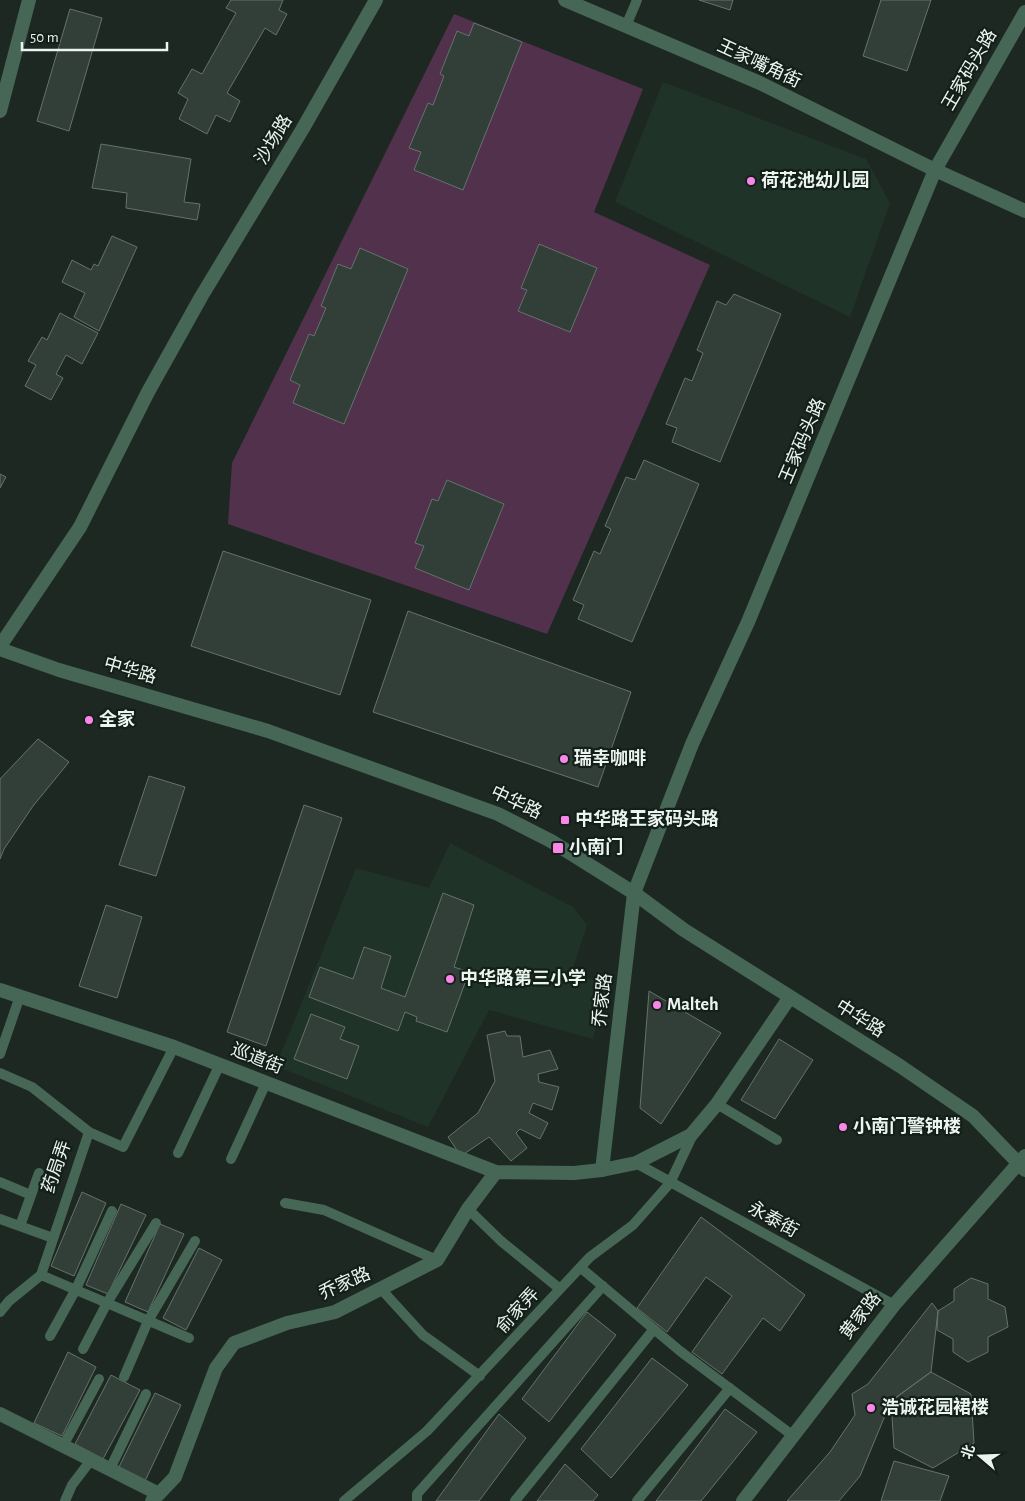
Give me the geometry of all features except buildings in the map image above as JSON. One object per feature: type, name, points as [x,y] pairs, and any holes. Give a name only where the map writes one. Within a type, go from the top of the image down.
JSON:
[{"type":"street","points":[[0,111],[29,0]]},
{"type":"street","name":"沙场路","points":[[0,647],[80,527],[148,392],[201,297],[302,130],[376,0]]},
{"type":"street","name":"王家嘴角街","points":[[565,0],[760,83],[934,170],[1025,211]]},
{"type":"street","name":"王家码头路","points":[[634,893],[692,744],[748,622],[934,170],[1025,12]]},
{"type":"street","name":"中华路","points":[[0,647],[60,670],[268,731],[481,807],[551,841],[634,893],[684,930],[900,1066],[973,1116],[1023,1163]]},
{"type":"street","name":"乔家路","points":[[602,1170],[634,893]]},
{"type":"street","name":"巡道街","points":[[0,990],[174,1047],[496,1172]]},
{"type":"street","points":[[437,1260],[468,1209],[496,1172],[574,1173],[602,1170],[636,1163],[690,1135],[717,1104],[790,998]]},
{"type":"street","name":"黄家路","points":[[743,1501],[792,1434],[894,1305],[1023,1163]]},
{"type":"street","name":"乔家路","points":[[155,1497],[175,1477],[216,1368],[234,1343],[287,1324],[336,1312],[437,1260]]},
{"type":"street","points":[[0,1414],[110,1469],[155,1497]]},
{"type":"lane","points":[[626,26],[637,0]]},
{"type":"lane","points":[[0,1054],[20,996]]},
{"type":"lane","name":"药局弄","points":[[41,1274],[89,1132],[123,1147],[174,1047]]},
{"type":"lane","points":[[178,1153],[220,1064]]},
{"type":"lane","points":[[0,1073],[32,1087],[89,1132]]},
{"type":"lane","points":[[231,1159],[266,1083]]},
{"type":"lane","points":[[717,1104],[777,1140]]},
{"type":"lane","name":"俞家弄","points":[[344,1501],[428,1431],[590,1257],[633,1225],[670,1183],[696,1129]]},
{"type":"lane","name":"永泰街","points":[[636,1163],[894,1305]]},
{"type":"lane","points":[[20,1226],[38,1173]]},
{"type":"lane","points":[[0,1182],[31,1195]]},
{"type":"lane","points":[[285,1203],[324,1210],[437,1260]]},
{"type":"lane","points":[[468,1209],[501,1241],[560,1290]]},
{"type":"lane","points":[[50,1336],[76,1290],[112,1210]]},
{"type":"lane","points":[[0,1219],[53,1238]]},
{"type":"lane","points":[[83,1349],[107,1303],[156,1223]]},
{"type":"lane","points":[[124,1377],[148,1320],[195,1241]]},
{"type":"lane","points":[[581,1268],[654,1329],[792,1434]]},
{"type":"lane","points":[[0,1312],[9,1301],[41,1274],[188,1338]]},
{"type":"lane","points":[[417,1501],[417,1494],[603,1286]]},
{"type":"lane","points":[[381,1289],[423,1335],[480,1376]]},
{"type":"lane","points":[[515,1501],[654,1329]]},
{"type":"lane","points":[[63,1446],[99,1379]]},
{"type":"lane","points":[[637,1501],[730,1388]]},
{"type":"lane","points":[[110,1469],[146,1394]]},
{"type":"lane","points":[[65,1501],[72,1485],[91,1460]]},
{"type":"shaded area","points":[[454,14],[643,89],[594,212],[710,265],[547,634],[228,524],[232,463]]},
{"type":"shaded area","name":"荷花池幼儿园","points":[[663,82],[866,159],[890,203],[850,317],[615,202]]},
{"type":"shaded area","name":"中华路第三小学","points":[[450,843],[573,907],[587,925],[571,973],[608,985],[593,1039],[489,1010],[428,1127],[276,1066],[356,868],[429,888]]},
{"type":"place","name":"荷花池幼儿园","points":[[751,181]]},
{"type":"place","name":"全家","points":[[89,720]]},
{"type":"place","name":"瑞幸咖啡","points":[[564,759]]},
{"type":"place","name":"中华路王家码头路","points":[[565,820]]},
{"type":"place","name":"小南门","points":[[558,848]]},
{"type":"place","name":"中华路第三小学","points":[[450,979]]},
{"type":"place","name":"Malteh","points":[[657,1005]]},
{"type":"place","name":"小南门警钟楼","points":[[843,1127]]},
{"type":"place","name":"浩诚花园裙楼","points":[[871,1408]]}]
